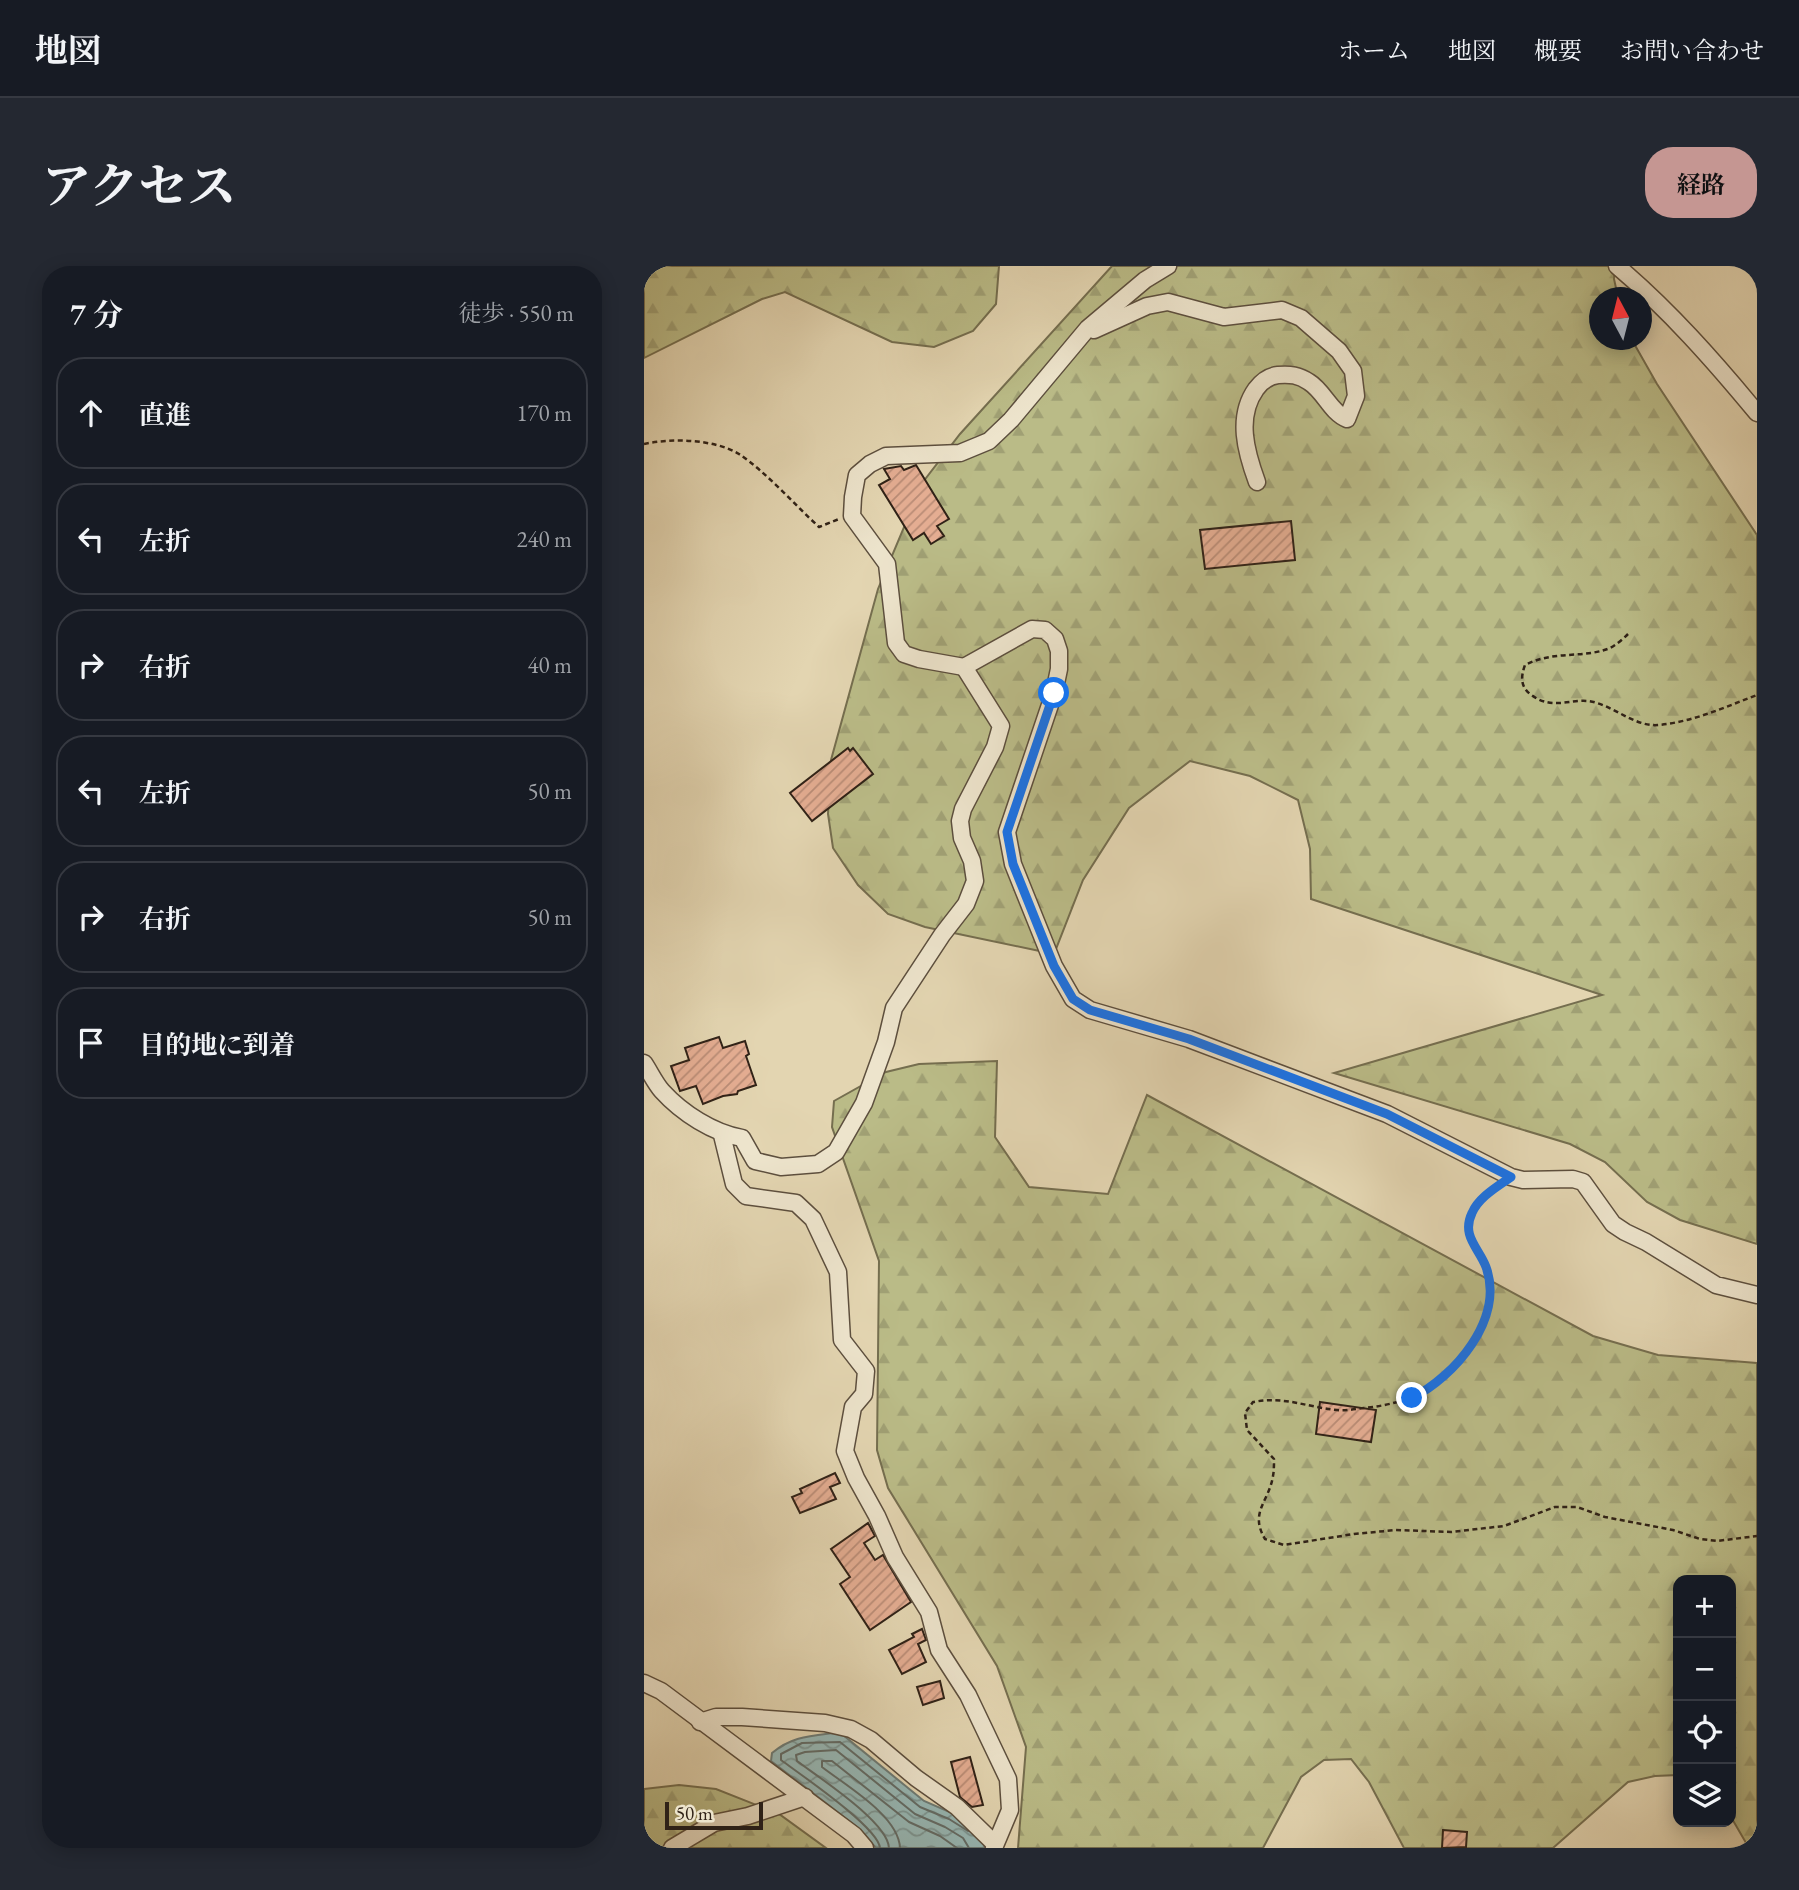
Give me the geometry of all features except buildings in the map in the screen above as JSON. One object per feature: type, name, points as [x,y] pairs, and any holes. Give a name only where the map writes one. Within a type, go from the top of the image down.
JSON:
[{"type":"street","points":[[1168,266],[1145,279],[1088,328],[989,441],[960,453],[886,456],[857,475],[852,516],[887,564],[897,643],[904,654],[964,667],[1032,629],[1045,630],[1055,639],[1059,651],[1059,669],[1054,693],[1007,832],[1013,864],[1054,966],[1073,999],[1090,1010],[1189,1039],[1387,1114],[1511,1177],[1523,1180],[1573,1179],[1583,1182],[1613,1224],[1625,1233],[1646,1242],[1716,1284],[1757,1295]]},
{"type":"street","points":[[1617,266],[1677,321],[1757,413]]},
{"type":"street","points":[[1088,328],[1093,331],[1147,306],[1167,302],[1224,317],[1282,310],[1301,318],[1339,351],[1353,371],[1356,396],[1347,419],[1341,416],[1311,382],[1292,373],[1270,376],[1259,385],[1247,403],[1244,422],[1248,456],[1257,482]]},
{"type":"street","points":[[644,1063],[661,1090],[722,1135],[741,1138],[755,1161],[781,1167],[818,1164],[836,1152],[863,1103],[886,1042],[894,1008],[966,904],[975,881],[972,861],[962,838],[960,821],[963,809],[995,747],[1001,726],[964,667]]},
{"type":"street","points":[[700,1722],[716,1717],[742,1717],[825,1723],[851,1729],[871,1740],[916,1778],[957,1807],[994,1846],[1010,1810],[1008,1779],[968,1695],[939,1650],[929,1612],[895,1557],[845,1451],[853,1407],[864,1394],[866,1371],[842,1340],[838,1272],[813,1219],[796,1203],[746,1196],[734,1184],[722,1135]]},
{"type":"street","points":[[644,1683],[661,1691],[806,1797],[854,1835],[865,1848]]},
{"type":"street","points":[[672,1848],[714,1823],[748,1816],[806,1797]]},
{"type":"path","points":[[644,444],[657,441],[707,443],[738,454],[819,527],[852,516]]},
{"type":"path","points":[[1628,634],[1611,647],[1540,657],[1525,665],[1521,677],[1525,690],[1536,699],[1552,705],[1595,702],[1654,726],[1684,722],[1757,695]]},
{"type":"path","points":[[1511,1177],[1481,1199],[1472,1213],[1468,1228],[1471,1242],[1486,1267],[1490,1290],[1485,1321],[1473,1341],[1447,1373],[1428,1390],[1389,1405],[1339,1410],[1273,1399],[1253,1402],[1245,1413],[1247,1430],[1274,1459],[1273,1478],[1258,1514],[1258,1528],[1265,1539],[1284,1545],[1396,1530],[1451,1532],[1504,1526],[1555,1507],[1577,1507],[1605,1517],[1673,1530],[1700,1539],[1717,1541],[1757,1536]]},
{"type":"green space","points":[[644,266],[999,266],[996,304],[973,331],[934,347],[892,342],[785,292],[762,299],[644,358]]},
{"type":"green space","points":[[1112,266],[1615,266],[1616,287],[1589,287],[1589,350],[1638,350],[1657,384],[1757,535],[1757,1244],[1680,1220],[1647,1202],[1605,1162],[1570,1144],[1334,1073],[1602,995],[1311,899],[1310,849],[1298,800],[1250,776],[1190,761],[1129,808],[1083,880],[1054,954],[925,927],[888,914],[858,885],[833,848],[828,814],[831,760],[878,589],[923,482],[960,434]]},
{"type":"green space","points":[[997,1061],[995,1137],[1029,1187],[1108,1194],[1147,1095],[1593,1336],[1658,1355],[1757,1363],[1757,1848],[1749,1848],[1736,1826],[1736,1575],[1673,1575],[1673,1775],[1628,1782],[1553,1848],[1404,1848],[1369,1782],[1351,1759],[1324,1760],[1301,1777],[1263,1848],[1018,1848],[1026,1747],[997,1666],[888,1488],[877,1450],[879,1261],[832,1127],[834,1101],[886,1072],[919,1064]]},
{"type":"green space","points":[[679,1785],[716,1789],[779,1814],[826,1848],[644,1848],[644,1789]]},
{"type":"water","points":[[833,1733],[843,1735],[924,1801],[952,1813],[983,1839],[985,1848],[876,1848],[857,1827],[771,1761],[772,1753],[786,1744],[801,1738]]},
{"type":"route","points":[[1054,693],[1007,832],[1013,864],[1054,966],[1073,999],[1090,1010],[1189,1039],[1387,1114],[1511,1177],[1481,1199],[1472,1213],[1468,1228],[1471,1242],[1486,1267],[1490,1290],[1485,1321],[1473,1341],[1447,1373],[1428,1390],[1412,1398]]}]
